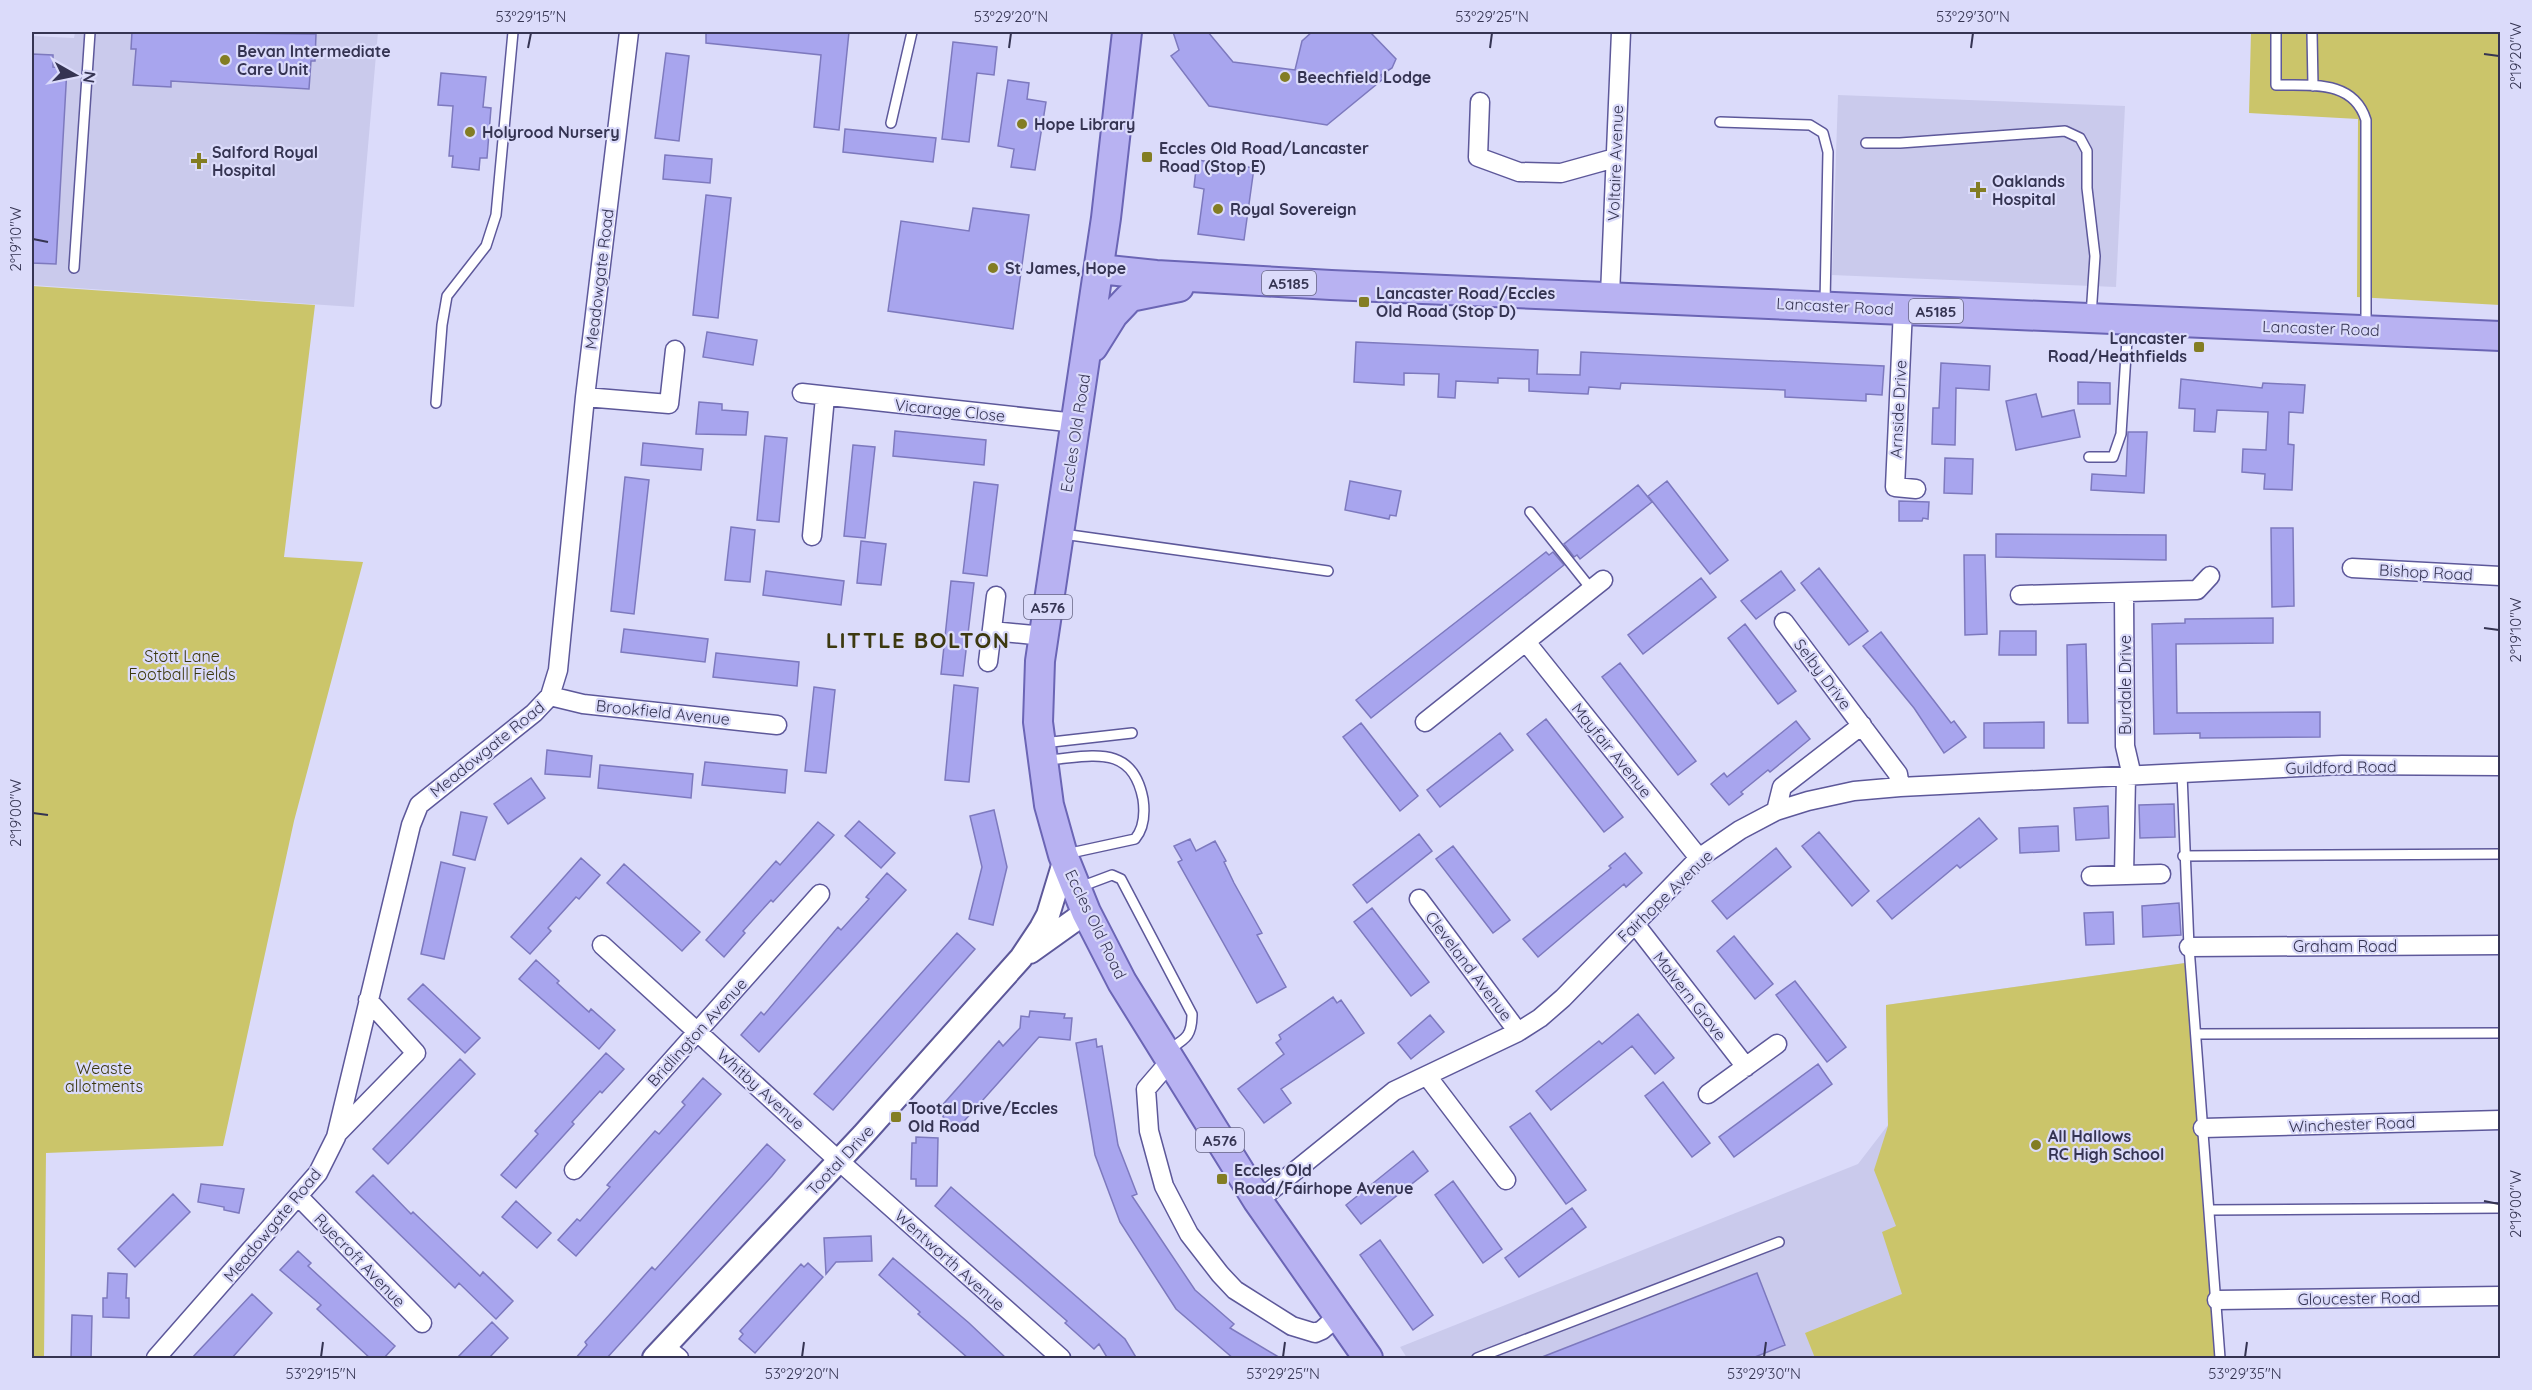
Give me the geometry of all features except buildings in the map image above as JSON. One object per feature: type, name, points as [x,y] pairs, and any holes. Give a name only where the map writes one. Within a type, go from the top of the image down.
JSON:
[{"type":"main road","name":"Eccles Old Road","points":[[1127,32],[1099,269],[1040,661],[1038,722],[1049,805],[1064,857],[1081,900],[1122,982],[1258,1201],[1368,1359]]},
{"type":"main road","name":"Lancaster Road","points":[[1099,269],[1206,278],[2500,336]]},
{"type":"main road","name":"Lancaster Road","points":[[1086,359],[1113,315],[1130,297],[1144,292],[1170,290],[1206,278]]},
{"type":"street","name":"Meadowgate Road","points":[[156,1359],[318,1173],[337,1134],[411,825],[419,805],[534,713],[550,696],[558,670],[585,397],[628,32]]},
{"type":"street","name":"Voltaire Avenue","points":[[1610,296],[1621,32]]},
{"type":"street","points":[[1480,102],[1478,157],[1519,172],[1561,173],[1615,158]]},
{"type":"street","name":"Arnside Drive","points":[[1903,309],[1895,488],[1916,489]]},
{"type":"street","points":[[585,397],[669,404],[675,350]]},
{"type":"street","name":"Vicarage Close","points":[[802,393],[1076,423]]},
{"type":"street","points":[[812,536],[825,397]]},
{"type":"street","name":"Bishop Road","points":[[2352,568],[2500,576]]},
{"type":"street","points":[[2020,595],[2124,594],[2196,590],[2210,576]]},
{"type":"street","points":[[1425,722],[1598,585]]},
{"type":"street","name":"Burdale Drive","points":[[2124,594],[2125,746],[2129,777],[2124,875]]},
{"type":"street","points":[[988,663],[996,596]]},
{"type":"street","name":"Selby Drive","points":[[1784,622],[1898,774],[1900,787]]},
{"type":"street","points":[[992,631],[1044,636]]},
{"type":"street","name":"Mayfair Avenue","points":[[1526,642],[1699,858]]},
{"type":"street","name":"Brookfield Avenue","points":[[550,696],[583,704],[777,725]]},
{"type":"street","name":"Selby Drive","points":[[1776,811],[1782,787],[1862,725]]},
{"type":"street","name":"Guildford Road","points":[[2182,774],[2342,765],[2500,766]]},
{"type":"street","name":"Fairhope Avenue","points":[[1258,1201],[1394,1091],[1518,1032],[1540,1018],[1563,998],[1699,858],[1740,830],[1776,811],[1854,791],[2182,774]]},
{"type":"street","name":"Tootal Drive","points":[[1021,958],[1048,915],[1064,857]]},
{"type":"street","points":[[2091,876],[2161,874]]},
{"type":"street","name":"Bridlington Avenue","points":[[574,1170],[820,894]]},
{"type":"street","name":"Cleveland Avenue","points":[[1419,899],[1518,1032]]},
{"type":"street","name":"Tootal Drive","points":[[666,1355],[1021,958],[1081,900]]},
{"type":"street","name":"Malvern Grove","points":[[1635,924],[1746,1067]]},
{"type":"street","name":"Whitby Avenue","points":[[603,945],[839,1161]]},
{"type":"street","name":"Graham Road","points":[[2189,947],[2500,945]]},
{"type":"street","points":[[337,1134],[416,1053],[368,1000]]},
{"type":"street","points":[[1708,1094],[1777,1044]]},
{"type":"street","points":[[1168,1056],[1146,1089],[1149,1131],[1164,1186],[1189,1234],[1234,1290],[1292,1326],[1315,1333],[1338,1316]]},
{"type":"street","points":[[1427,1076],[1506,1180]]},
{"type":"street","name":"Winchester Road","points":[[2204,1128],[2500,1120]]},
{"type":"street","name":"Wentworth Avenue","points":[[839,1161],[1061,1359]]},
{"type":"street","name":"Ryecroft Avenue","points":[[298,1196],[422,1323]]},
{"type":"street","name":"Gloucester Road","points":[[2217,1300],[2500,1296]]},
{"type":"lane","points":[[74,268],[90,32]]},
{"type":"lane","points":[[436,403],[442,325],[447,296],[486,246],[496,214],[513,32]]},
{"type":"lane","points":[[891,123],[912,32]]},
{"type":"lane","points":[[2276,32],[2276,85],[2313,86],[2345,92],[2358,103],[2366,120],[2366,330]]},
{"type":"lane","points":[[2312,32],[2313,86]]},
{"type":"lane","points":[[1720,122],[1810,125],[1823,133],[1828,152],[1825,306]]},
{"type":"lane","points":[[1866,143],[1900,143],[2065,131],[2080,138],[2087,151],[2087,188],[2095,256],[2091,318]]},
{"type":"lane","points":[[2089,457],[2113,457],[2121,434],[2128,320]]},
{"type":"lane","points":[[1530,512],[1598,585]]},
{"type":"lane","points":[[1060,534],[1328,571]]},
{"type":"lane","points":[[1042,752],[1132,733]]},
{"type":"lane","points":[[1042,752],[1118,758],[1136,775],[1143,800],[1144,819],[1140,833],[1135,839],[1064,857]]},
{"type":"lane","points":[[2182,774],[2189,947],[2220,1359]]},
{"type":"lane","points":[[2184,856],[2500,854]]},
{"type":"lane","points":[[1081,900],[1112,875],[1121,879],[1192,1014],[1192,1028],[1186,1038],[1168,1056]]},
{"type":"lane","points":[[2196,1034],[2500,1033]]},
{"type":"lane","points":[[2210,1210],[2500,1208]]},
{"type":"lane","points":[[1477,1359],[1779,1242]]},
{"type":"shaded area","name":"Salford Royal Hospital","points":[[75,32],[378,32],[354,307],[32,285],[32,36],[74,38]]},
{"type":"shaded area","name":"Oaklands Hospital","points":[[1838,95],[2125,106],[2116,287],[1832,275]]},
{"type":"shaded area","name":"All Hallows RC High School","points":[[2185,963],[2216,1358],[1407,1358],[1400,1347],[1858,1164],[1888,1125],[1886,1005]]},
{"type":"green space","points":[[2251,32],[2500,32],[2500,305],[2357,297],[2358,119],[2249,113]]},
{"type":"green space","name":"Stott Lane Football Fields","points":[[32,286],[315,305],[284,557],[363,562],[294,821],[223,1146],[46,1153],[44,1358],[32,1358]]},
{"type":"green space","name":"All Hallows RC High School","points":[[2185,963],[2216,1358],[1815,1358],[1805,1333],[1902,1294],[1882,1232],[1896,1226],[1874,1170],[1888,1126],[1886,1005]]},
{"type":"place","name":"Bevan Intermediate Care Unit","points":[[225,60]]},
{"type":"place","name":"Beechfield Lodge","points":[[1285,77]]},
{"type":"place","name":"Hope Library","points":[[1022,124]]},
{"type":"place","name":"Holyrood Nursery","points":[[470,132]]},
{"type":"place","name":"Eccles Old Road/Lancaster Road (Stop E)","points":[[1147,157]]},
{"type":"place","name":"Salford Royal Hospital","points":[[199,161]]},
{"type":"place","name":"Oaklands Hospital","points":[[1978,190]]},
{"type":"place","name":"Royal Sovereign","points":[[1218,209]]},
{"type":"place","name":"St James, Hope","points":[[993,268]]},
{"type":"place","name":"Lancaster Road/Eccles Old Road (Stop D)","points":[[1364,302]]},
{"type":"place","name":"Lancaster Road/Heathfields","points":[[2199,347]]},
{"type":"place","name":"Tootal Drive/Eccles Old Road","points":[[896,1117]]},
{"type":"place","name":"All Hallows RC High School","points":[[2036,1145]]},
{"type":"place","name":"Eccles Old Road/Fairhope Avenue","points":[[1222,1179]]},
{"type":"district","name":"LITTLE BOLTON","points":[[918,640]]},
{"type":"park label","name":"Weaste allotments","points":[[104,1077]]}]
